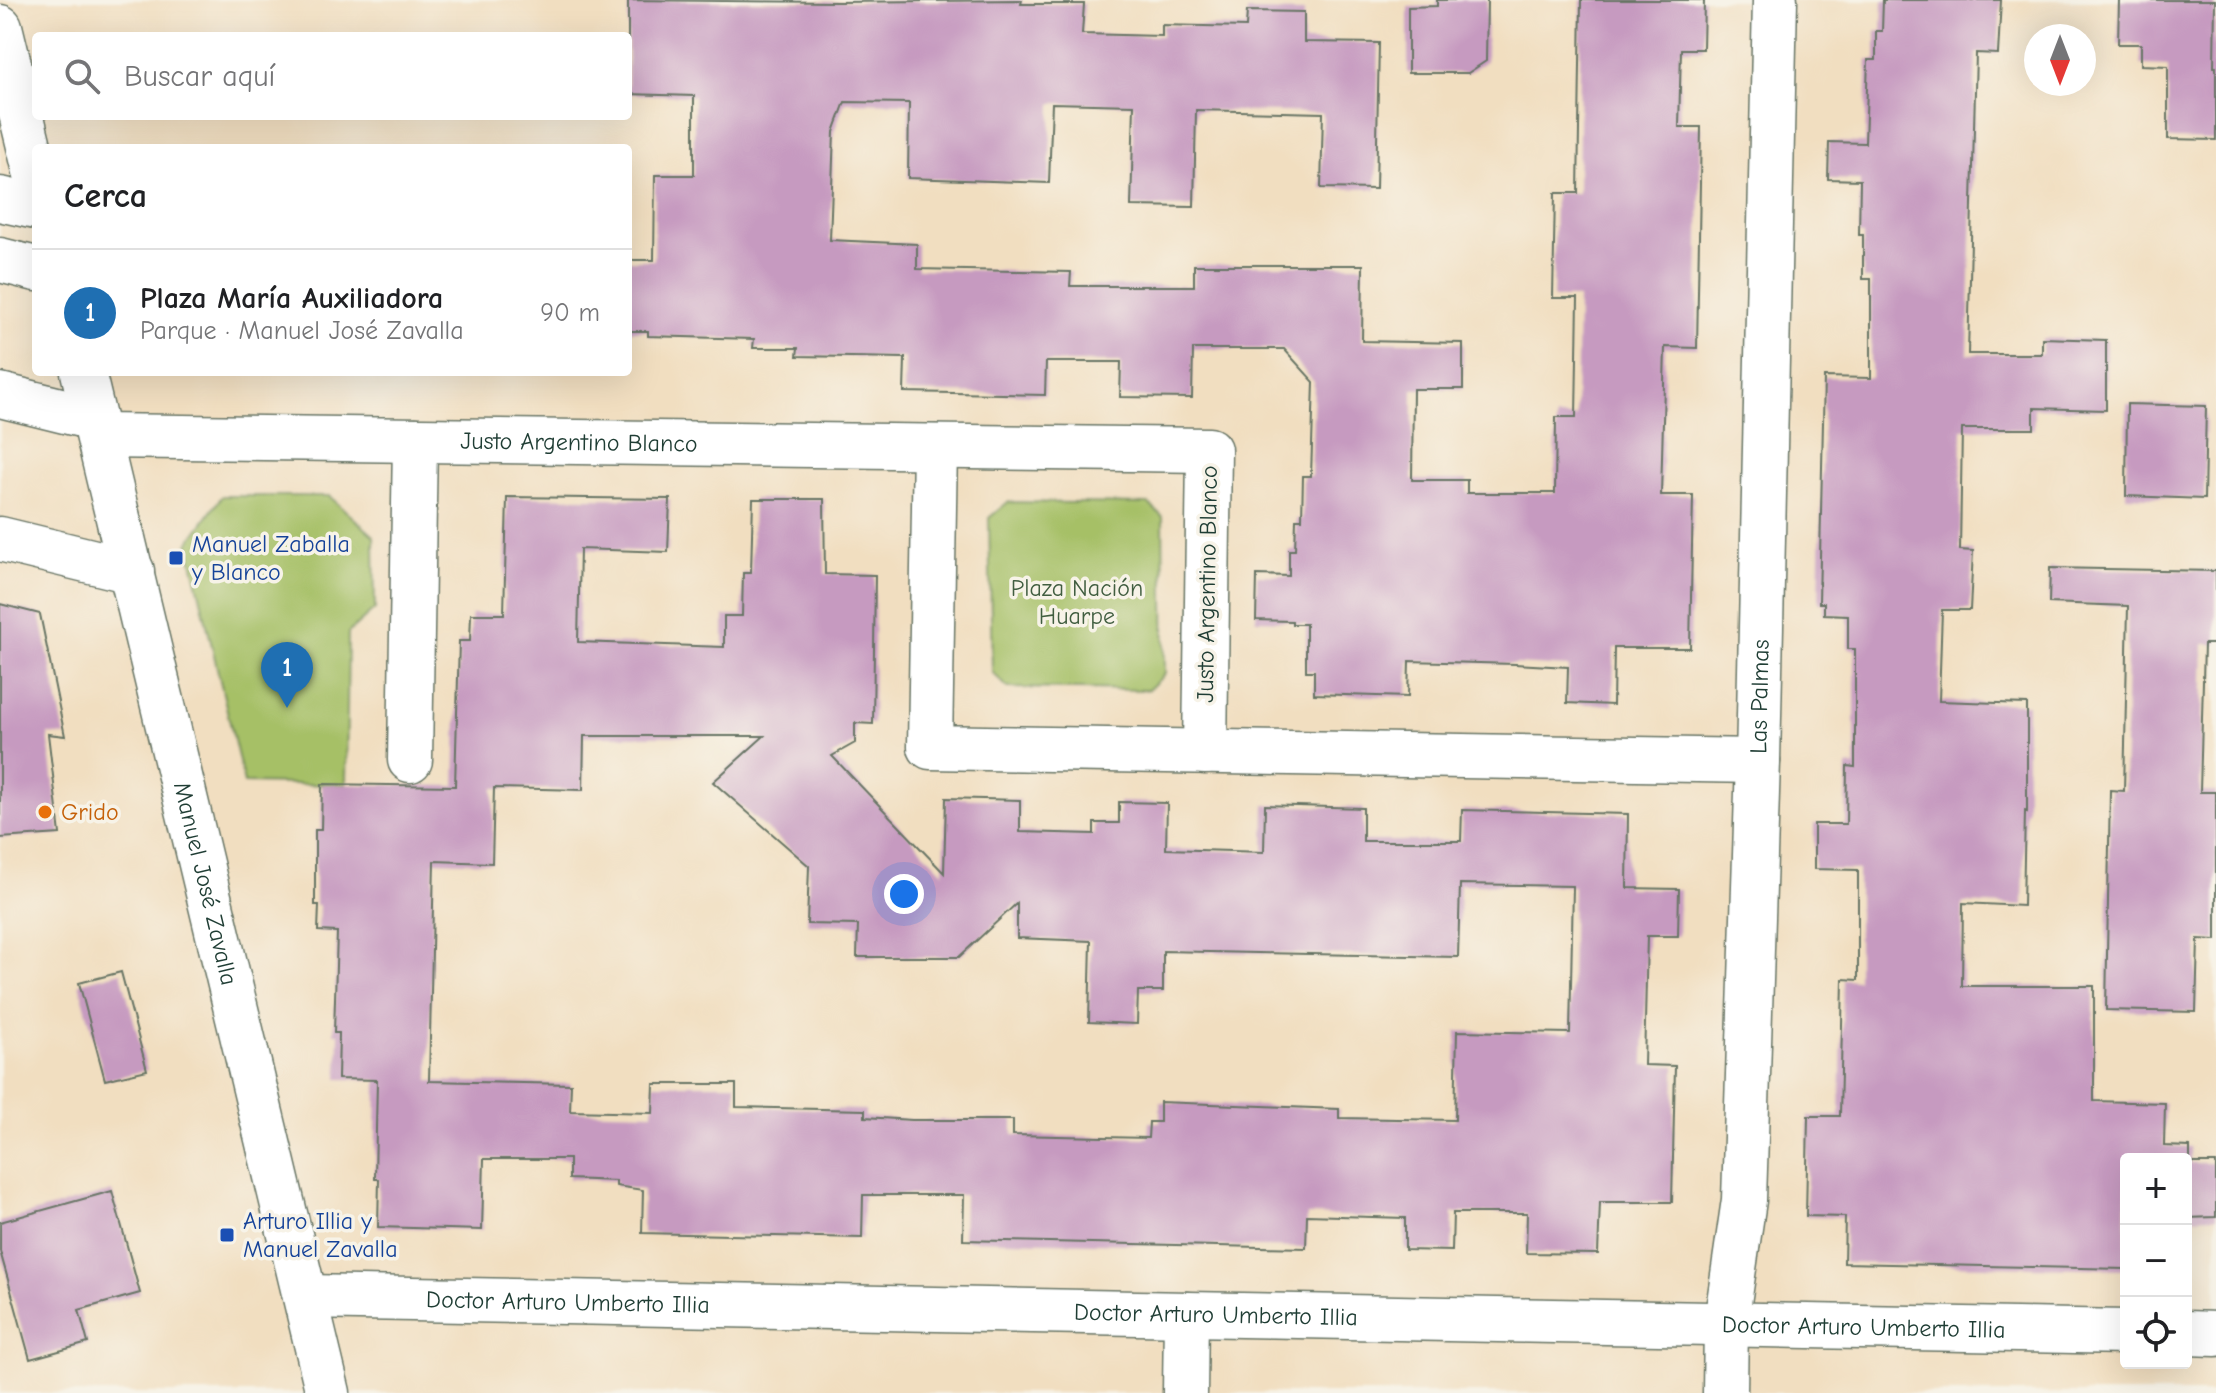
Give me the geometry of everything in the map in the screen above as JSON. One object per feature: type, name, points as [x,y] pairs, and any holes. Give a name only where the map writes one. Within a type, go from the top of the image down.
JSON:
[{"type":"street","name":"Las Palmas","points":[[1725,1393],[1726,1323],[1744,1200],[1758,761],[1775,0]]},
{"type":"street","points":[[0,27],[32,159]]},
{"type":"street","points":[[0,199],[32,206]]},
{"type":"street","points":[[0,260],[32,268]]},
{"type":"street","name":"Manuel José Zavalla","points":[[84,376],[328,1393]]},
{"type":"street","name":"Justo Argentino Blanco","points":[[0,395],[96,427],[415,440],[1209,450],[1205,752]]},
{"type":"street","points":[[410,760],[415,440]]},
{"type":"street","points":[[935,447],[930,747],[1758,761]]},
{"type":"street","points":[[0,539],[132,571]]},
{"type":"street","name":"Doctor Arturo Umberto Illia","points":[[306,1297],[2120,1332]]},
{"type":"street","points":[[1185,1393],[1186,1314]]},
{"type":"street","points":[[2192,1333],[2216,1334]]},
{"type":"green space","points":[[222,496],[329,496],[374,536],[375,609],[348,633],[346,785],[244,783],[188,544]]},
{"type":"green space","name":"Plaza Nación Huarpe","points":[[1008,502],[1149,504],[1163,517],[1165,674],[1148,690],[1008,688],[992,672],[989,518]]},
{"type":"building","points":[[628,0],[1022,0],[1021,4],[1084,4],[1082,34],[1162,36],[1162,25],[1246,27],[1247,11],[1304,12],[1304,42],[1379,43],[1376,189],[1321,188],[1323,113],[1196,110],[1194,207],[1131,206],[1134,105],[1052,103],[1049,183],[908,178],[909,103],[845,102],[834,132],[830,240],[917,244],[917,269],[1071,272],[1070,286],[1194,286],[1194,265],[1363,265],[1362,341],[1463,343],[1463,389],[1413,389],[1412,480],[1467,480],[1467,493],[1555,493],[1556,417],[1576,417],[1578,298],[1553,298],[1555,193],[1578,193],[1581,0],[1704,0],[1703,49],[1681,49],[1679,127],[1701,127],[1697,348],[1665,347],[1661,495],[1693,495],[1690,648],[1614,648],[1613,705],[1567,703],[1568,667],[1515,664],[1409,661],[1408,697],[1314,694],[1314,671],[1306,671],[1306,624],[1256,620],[1257,575],[1289,576],[1289,550],[1295,550],[1296,519],[1302,519],[1303,476],[1311,476],[1314,382],[1284,349],[1193,349],[1192,398],[1120,397],[1121,362],[1046,362],[1045,395],[904,392],[905,358],[797,356],[798,348],[753,348],[754,339],[648,336],[648,331],[632,331],[632,260],[654,260],[655,175],[694,175],[694,96],[632,94],[632,32],[628,32]]},
{"type":"building","points":[[1437,0],[1487,0],[1486,61],[1468,73],[1408,73],[1408,7],[1437,6]]},
{"type":"building","points":[[1883,0],[2001,0],[1998,54],[1976,53],[1968,354],[2042,354],[2042,338],[2106,340],[2106,410],[2034,408],[2034,429],[1962,429],[1960,550],[1973,551],[1970,610],[1942,610],[1939,701],[2027,704],[2023,906],[1963,903],[1962,986],[2094,986],[2094,1101],[2165,1103],[2164,1146],[2190,1147],[2190,1153],[2120,1153],[2120,1269],[1844,1263],[1845,1217],[1806,1216],[1808,1116],[1840,1116],[1843,979],[1858,980],[1858,870],[1814,869],[1814,824],[1846,824],[1847,766],[1855,767],[1855,649],[1848,649],[1848,615],[1824,614],[1824,603],[1819,603],[1824,377],[1871,378],[1871,279],[1863,279],[1863,235],[1859,235],[1860,180],[1828,179],[1829,142],[1865,143],[1868,60],[1876,60],[1876,31],[1882,31]]},
{"type":"building","points":[[2119,0],[2215,0],[2216,140],[2168,139],[2168,66],[2141,65],[2141,44],[2118,44]]},
{"type":"building","points":[[2127,404],[2206,406],[2204,499],[2126,496]]},
{"type":"building","points":[[507,497],[670,499],[668,552],[580,549],[578,642],[724,647],[724,616],[742,616],[743,573],[751,573],[753,499],[824,499],[825,574],[875,575],[873,724],[855,723],[855,743],[832,756],[944,873],[946,798],[1020,800],[1020,832],[1094,834],[1094,823],[1119,823],[1119,802],[1167,803],[1166,849],[1264,852],[1265,805],[1363,808],[1363,841],[1461,841],[1462,810],[1628,814],[1627,888],[1679,889],[1678,936],[1647,936],[1644,1065],[1675,1066],[1672,1202],[1600,1202],[1598,1254],[1526,1253],[1527,1213],[1453,1213],[1452,1251],[1405,1250],[1405,1218],[1307,1215],[1306,1248],[963,1240],[964,1195],[863,1195],[862,1238],[642,1233],[643,1190],[616,1186],[616,1181],[569,1179],[569,1159],[484,1159],[482,1230],[378,1227],[379,1179],[375,1179],[377,1080],[338,1079],[339,1033],[334,1033],[337,932],[318,931],[315,830],[321,830],[322,784],[455,786],[459,641],[470,641],[471,614],[504,614]],"holes":[[[584,736],[764,736],[713,782],[809,866],[807,924],[858,925],[857,957],[959,957],[1017,903],[1017,938],[1091,941],[1089,1022],[1137,1024],[1138,991],[1163,991],[1163,951],[1458,957],[1460,884],[1573,886],[1570,1033],[1457,1031],[1455,1120],[1339,1118],[1339,1109],[1160,1102],[1160,1122],[1149,1122],[1148,1138],[1013,1135],[1013,1120],[912,1120],[865,1117],[865,1110],[736,1107],[736,1084],[654,1084],[653,1113],[570,1111],[571,1084],[429,1081],[434,861],[492,863],[494,788],[583,790]]]},
{"type":"building","points":[[2050,568],[2216,571],[2216,644],[2204,644],[2200,792],[2216,792],[2216,940],[2198,939],[2196,1012],[2106,1010],[2110,790],[2124,791],[2128,606],[2049,603]]},
{"type":"building","points":[[0,604],[40,614],[65,736],[48,734],[60,834],[0,838]]},
{"type":"building","points":[[121,972],[147,1070],[105,1080],[79,983]]},
{"type":"building","points":[[2192,1163],[2216,1163],[2216,1217],[2192,1218]]},
{"type":"building","points":[[112,1191],[140,1293],[79,1310],[88,1343],[30,1359],[0,1251],[0,1222]]},
{"type":"place","name":"Manuel Zaballa y Blanco","points":[[176,558]]},
{"type":"place","name":"Plaza María Auxiliadora","points":[[287,708]]},
{"type":"place","name":"Grido","points":[[45,812]]},
{"type":"place","name":"Arturo Illia y Manuel Zavalla","points":[[227,1235]]}]
